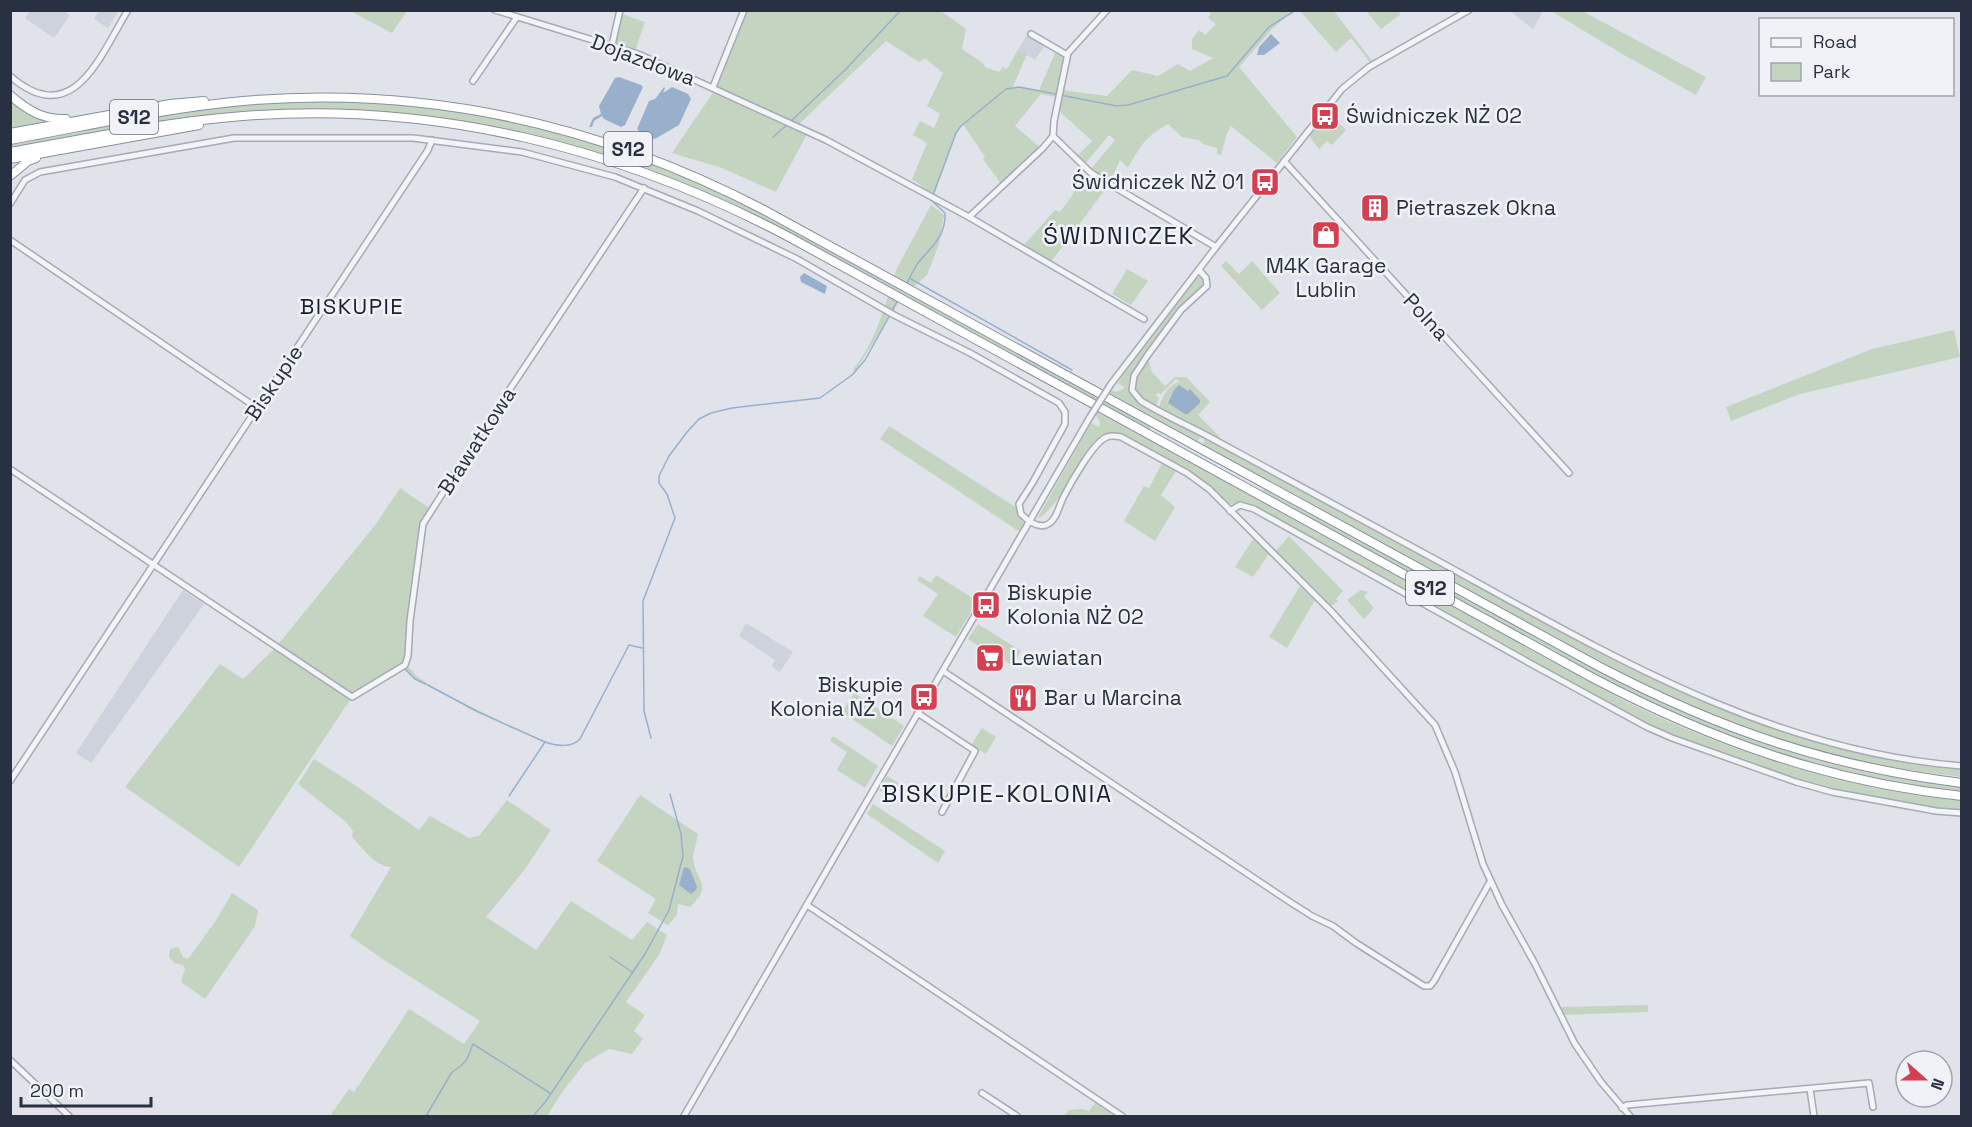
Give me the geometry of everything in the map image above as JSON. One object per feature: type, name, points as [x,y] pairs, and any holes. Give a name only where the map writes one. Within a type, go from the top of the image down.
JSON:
[{"type":"highway","points":[[10,95],[30,110],[48,118],[101,116]]},
{"type":"highway","name":"S12","points":[[10,140],[181,109],[259,100],[329,98],[412,102],[498,114],[577,133],[644,155],[716,185],[1659,697],[1738,731],[1815,756],[1888,772],[1962,783]]},
{"type":"highway","points":[[10,133],[170,104],[229,99],[259,100]]},
{"type":"highway","name":"S12","points":[[10,152],[142,128],[226,117],[302,114],[391,117],[475,127],[558,145],[624,164],[695,191],[766,225],[1593,678],[1676,720],[1733,743],[1799,765],[1884,785],[1962,796]]},
{"type":"highway","points":[[10,159],[191,127],[226,117]]},
{"type":"highway","points":[[10,176],[28,161],[50,152]]},
{"type":"street","points":[[10,76],[40,94],[52,95],[72,90],[85,80],[128,10]]},
{"type":"street","name":"Dojazdowa","points":[[495,10],[638,54],[845,149],[969,217],[1144,319]]},
{"type":"street","points":[[612,45],[620,10]]},
{"type":"street","points":[[713,87],[744,10]]},
{"type":"street","points":[[969,217],[1053,136],[1067,56],[1071,48],[1107,10]]},
{"type":"street","points":[[684,1116],[1111,384],[1337,94],[1354,77],[1469,10]]},
{"type":"street","points":[[473,81],[517,17]]},
{"type":"street","points":[[1031,34],[1067,56]]},
{"type":"street","points":[[1053,136],[1091,173],[1216,248]]},
{"type":"street","points":[[10,204],[25,180],[40,172],[224,139],[258,137],[396,138],[432,140],[522,152],[615,177],[764,242],[894,315],[979,358],[1062,406],[1066,416],[1063,429],[1018,504],[1021,514],[1030,521],[1042,526],[1052,521],[1066,492],[1096,446],[1105,437],[1121,437],[1194,477],[1331,611],[1435,725],[1455,772],[1490,882],[1575,1044],[1630,1116]]},
{"type":"street","name":"Biskupie","points":[[10,781],[428,150],[432,140]]},
{"type":"street","name":"Polna","points":[[1284,161],[1569,473]]},
{"type":"street","name":"Bławatkowa","points":[[153,565],[352,697],[405,665],[408,656],[410,621],[423,524],[644,188]]},
{"type":"street","points":[[10,240],[257,408]]},
{"type":"street","points":[[1199,270],[1206,278],[1207,286],[1176,315],[1134,376],[1132,390],[1141,401],[1555,624],[1654,676],[1724,708],[1862,752],[1962,766]]},
{"type":"street","points":[[10,470],[153,565]]},
{"type":"street","points":[[1230,511],[1240,505],[1249,506],[1609,707],[1683,742],[1796,782],[1832,792],[1936,811],[1962,813]]},
{"type":"street","points":[[943,671],[1290,902],[1334,926],[1356,943],[1424,986],[1430,986],[1434,981],[1490,882]]},
{"type":"street","points":[[919,714],[975,751],[942,812]]},
{"type":"street","points":[[807,905],[1122,1116]]},
{"type":"street","points":[[10,1060],[69,1116]]},
{"type":"street","points":[[1622,1108],[1627,1105],[1869,1083],[1873,1107]]},
{"type":"street","points":[[1810,1089],[1814,1116]]},
{"type":"street","points":[[982,1093],[1017,1116]]},
{"type":"shaded area","points":[[1543,10],[1533,29],[1510,11]]},
{"type":"shaded area","points":[[30,11],[63,11],[70,15],[54,38],[25,18]]},
{"type":"shaded area","points":[[99,11],[119,11],[108,28],[94,19]]},
{"type":"shaded area","points":[[1028,33],[1046,44],[1035,60],[1018,50]]},
{"type":"shaded area","points":[[183,590],[204,604],[91,763],[76,753]]},
{"type":"shaded area","points":[[746,623],[793,652],[780,672],[771,666],[775,660],[739,636]]},
{"type":"green space","points":[[350,11],[407,11],[392,33]]},
{"type":"green space","points":[[746,11],[941,11],[966,29],[962,49],[985,67],[999,72],[1003,67],[1007,69],[1018,50],[1027,54],[1013,87],[1039,90],[1056,51],[1065,58],[1056,97],[1041,94],[1015,126],[1041,148],[1001,184],[983,159],[985,157],[963,124],[958,129],[934,195],[912,179],[927,143],[913,135],[920,121],[934,128],[940,114],[927,106],[943,73],[925,58],[919,62],[886,41],[796,127],[807,134],[776,192],[722,168],[672,153],[718,85]]},
{"type":"green space","points":[[1207,11],[1293,11],[1273,28],[1239,67],[1297,137],[1277,163],[1231,126],[1221,155],[1217,154],[1217,148],[1203,144],[1199,140],[1182,137],[1168,124],[1144,143],[1128,168],[1120,160],[1110,182],[1091,169],[1115,140],[1109,135],[1085,164],[1077,156],[1092,141],[1058,110],[1062,90],[1107,96],[1132,70],[1158,76],[1178,64],[1190,71],[1213,58],[1192,49],[1192,39],[1199,30],[1205,35],[1216,24],[1208,18],[1211,14]]},
{"type":"green space","points":[[1300,11],[1334,11],[1372,61],[1370,62],[1351,38],[1336,52]]},
{"type":"green space","points":[[1366,11],[1397,11],[1401,14],[1381,29]]},
{"type":"green space","points":[[1551,11],[1582,11],[1706,77],[1696,95]]},
{"type":"green space","points":[[622,14],[645,22],[635,51],[616,44]]},
{"type":"green space","points":[[11,99],[26,112],[48,123],[11,129]]},
{"type":"green space","points":[[328,101],[412,105],[484,114],[597,142],[713,187],[893,282],[896,270],[931,205],[944,215],[939,244],[927,275],[909,291],[1152,425],[1149,431],[901,299],[855,371],[853,370],[875,332],[890,290],[734,206],[685,184],[593,151],[518,132],[445,120],[269,112],[11,149],[11,142],[178,112],[267,102]]},
{"type":"green space","points":[[1335,104],[1337,106],[1329,114],[1346,130],[1332,145],[1327,141],[1319,149],[1309,136]]},
{"type":"green space","points":[[1085,178],[1104,191],[1051,262],[1024,245],[1055,210],[1060,212]]},
{"type":"green space","points":[[1226,261],[1239,274],[1252,261],[1280,293],[1262,310],[1221,266]]},
{"type":"green space","points":[[1127,269],[1148,281],[1131,305],[1112,294]]},
{"type":"green space","points":[[1199,277],[1204,278],[1202,287],[1182,306],[1130,379],[1131,392],[1137,401],[1201,435],[1198,441],[1110,393],[1112,390],[1116,392],[1123,389],[1119,381]]},
{"type":"green space","points":[[1954,330],[1960,357],[1800,394],[1731,421],[1726,407],[1872,349]]},
{"type":"green space","points":[[1149,361],[1151,371],[1165,386],[1175,377],[1186,377],[1210,402],[1198,415],[1220,437],[1217,439],[1159,407],[1169,388],[1180,382],[1176,379],[1161,394],[1157,393],[1159,398],[1156,406],[1141,399],[1135,391],[1136,376],[1145,362]]},
{"type":"green space","points":[[1097,412],[1656,716],[1739,749],[1824,775],[1866,785],[1961,799],[1961,811],[1917,806],[1829,789],[1744,763],[1661,730],[1620,711],[1252,506],[1242,502],[1228,505],[1184,468],[1109,434],[1089,450],[1057,500],[1037,519],[1091,423],[1099,427]]},
{"type":"green space","points":[[889,426],[1017,508],[1024,524],[1020,532],[880,439]]},
{"type":"green space","points":[[1207,438],[1679,689],[1757,722],[1810,740],[1877,757],[1961,768],[1961,777],[1881,766],[1832,755],[1741,727],[1702,711],[1622,673],[1204,445],[1204,440]]},
{"type":"green space","points":[[1162,463],[1176,471],[1161,495],[1175,507],[1155,541],[1124,521],[1144,486],[1149,488]]},
{"type":"green space","points":[[1265,487],[1639,690],[1685,712],[1781,749],[1847,765],[1961,785],[1961,793],[1853,775],[1746,744],[1634,697],[1262,493]]},
{"type":"green space","points":[[400,488],[429,508],[421,523],[405,665],[352,697],[239,867],[125,787],[220,664],[243,679],[276,647],[376,524]]},
{"type":"green space","points":[[1289,536],[1343,591],[1336,599],[1338,601],[1329,608],[1274,553]]},
{"type":"green space","points":[[1253,539],[1269,554],[1253,577],[1235,567]]},
{"type":"green space","points":[[936,575],[977,601],[956,637],[923,616],[938,594],[917,580],[920,576],[931,583]]},
{"type":"green space","points":[[1300,586],[1315,600],[1287,648],[1269,637]]},
{"type":"green space","points":[[1361,590],[1368,592],[1364,596],[1374,608],[1364,619],[1347,600]]},
{"type":"green space","points":[[978,624],[1021,651],[1013,666],[968,639]]},
{"type":"green space","points":[[406,666],[432,687],[514,728],[415,680],[404,669]]},
{"type":"green space","points":[[854,693],[904,726],[892,746],[842,712]]},
{"type":"green space","points":[[982,728],[996,737],[986,754],[971,745]]},
{"type":"green space","points":[[833,736],[878,766],[865,788],[837,770],[847,752],[830,741]]},
{"type":"green space","points":[[314,759],[419,830],[430,816],[469,838],[479,836],[507,800],[551,830],[525,869],[486,917],[536,950],[571,901],[632,940],[647,922],[667,935],[659,955],[626,1002],[645,1015],[634,1031],[643,1039],[632,1054],[609,1049],[585,1063],[547,1116],[330,1116],[349,1089],[354,1092],[409,1009],[464,1044],[480,1021],[350,936],[391,867],[380,864],[370,856],[352,837],[353,831],[346,822],[298,784]]},
{"type":"green space","points":[[887,776],[908,789],[905,792],[899,788],[892,798],[879,790]]},
{"type":"green space","points":[[640,795],[698,834],[693,859],[702,883],[701,893],[690,907],[678,904],[677,915],[668,925],[648,913],[656,899],[597,861]]},
{"type":"green space","points":[[873,804],[945,851],[938,863],[867,814]]},
{"type":"green space","points":[[232,893],[258,910],[255,926],[205,999],[181,982],[185,969],[183,965],[174,963],[169,957],[170,949],[178,947],[183,957],[188,959],[215,922]]},
{"type":"green space","points":[[1648,1005],[1648,1012],[1562,1015],[1558,1007]]},
{"type":"green space","points":[[1095,1103],[1112,1114],[1110,1116],[1064,1116],[1069,1110],[1089,1111]]},
{"type":"water","points":[[1271,34],[1280,43],[1264,55],[1257,55],[1259,47]]},
{"type":"water","points":[[619,77],[643,87],[625,125],[621,127],[602,116],[594,121],[592,127],[589,127],[593,118],[601,114],[599,106],[615,78]]},
{"type":"water","points":[[664,87],[663,93],[672,87],[688,94],[691,99],[679,125],[655,139],[642,134],[637,129],[649,101],[655,99]]},
{"type":"water","points":[[804,273],[827,286],[825,294],[801,282],[800,277]]},
{"type":"water","points":[[1179,385],[1188,391],[1190,389],[1200,400],[1200,403],[1188,414],[1168,403]]},
{"type":"water","points":[[684,867],[690,869],[697,887],[691,894],[679,885]]},
{"type":"waterway","points":[[791,121],[845,70],[901,10]]},
{"type":"waterway","points":[[933,195],[956,133],[961,126],[1006,89],[1019,87],[1117,106],[1128,105],[1227,76],[1269,27],[1296,10]]},
{"type":"waterway","points":[[773,137],[788,124]]},
{"type":"waterway","points":[[906,285],[916,266],[937,240],[943,228],[945,213],[931,200]]},
{"type":"waterway","points":[[911,279],[1072,370]]},
{"type":"waterway","points":[[892,311],[898,299]]},
{"type":"waterway","points":[[651,738],[644,711],[643,601],[675,518],[667,494],[659,483],[659,476],[669,456],[699,419],[711,413],[732,408],[820,398],[852,375],[865,360],[890,315]]},
{"type":"waterway","points":[[428,685],[476,711],[545,742],[568,745],[580,739],[629,645],[642,648]]},
{"type":"waterway","points":[[405,669],[415,679],[426,684]]},
{"type":"waterway","points":[[509,796],[545,742]]},
{"type":"waterway","points":[[533,1116],[546,1101],[645,954],[669,910],[683,856],[681,834],[670,794]]},
{"type":"waterway","points":[[610,957],[632,972]]},
{"type":"waterway","points":[[426,1116],[452,1072],[467,1059],[473,1044],[550,1093]]},
{"type":"place","name":"Świdniczek NŻ 02","points":[[1325,116]]},
{"type":"place","name":"Świdniczek NŻ 01","points":[[1265,182]]},
{"type":"place","name":"Pietraszek Okna","points":[[1375,208]]},
{"type":"place","name":"M4K Garage Lublin","points":[[1326,235]]},
{"type":"place","name":"Biskupie Kolonia NŻ 02","points":[[986,605]]},
{"type":"place","name":"Lewiatan","points":[[990,658]]},
{"type":"place","name":"Biskupie Kolonia NŻ 01","points":[[924,697]]},
{"type":"place","name":"Bar u Marcina","points":[[1023,698]]},
{"type":"district","name":"ŚWIDNICZEK","points":[[1119,236]]},
{"type":"district","name":"BISKUPIE","points":[[352,306]]},
{"type":"district","name":"BISKUPIE-KOLONIA","points":[[997,794]]}]
